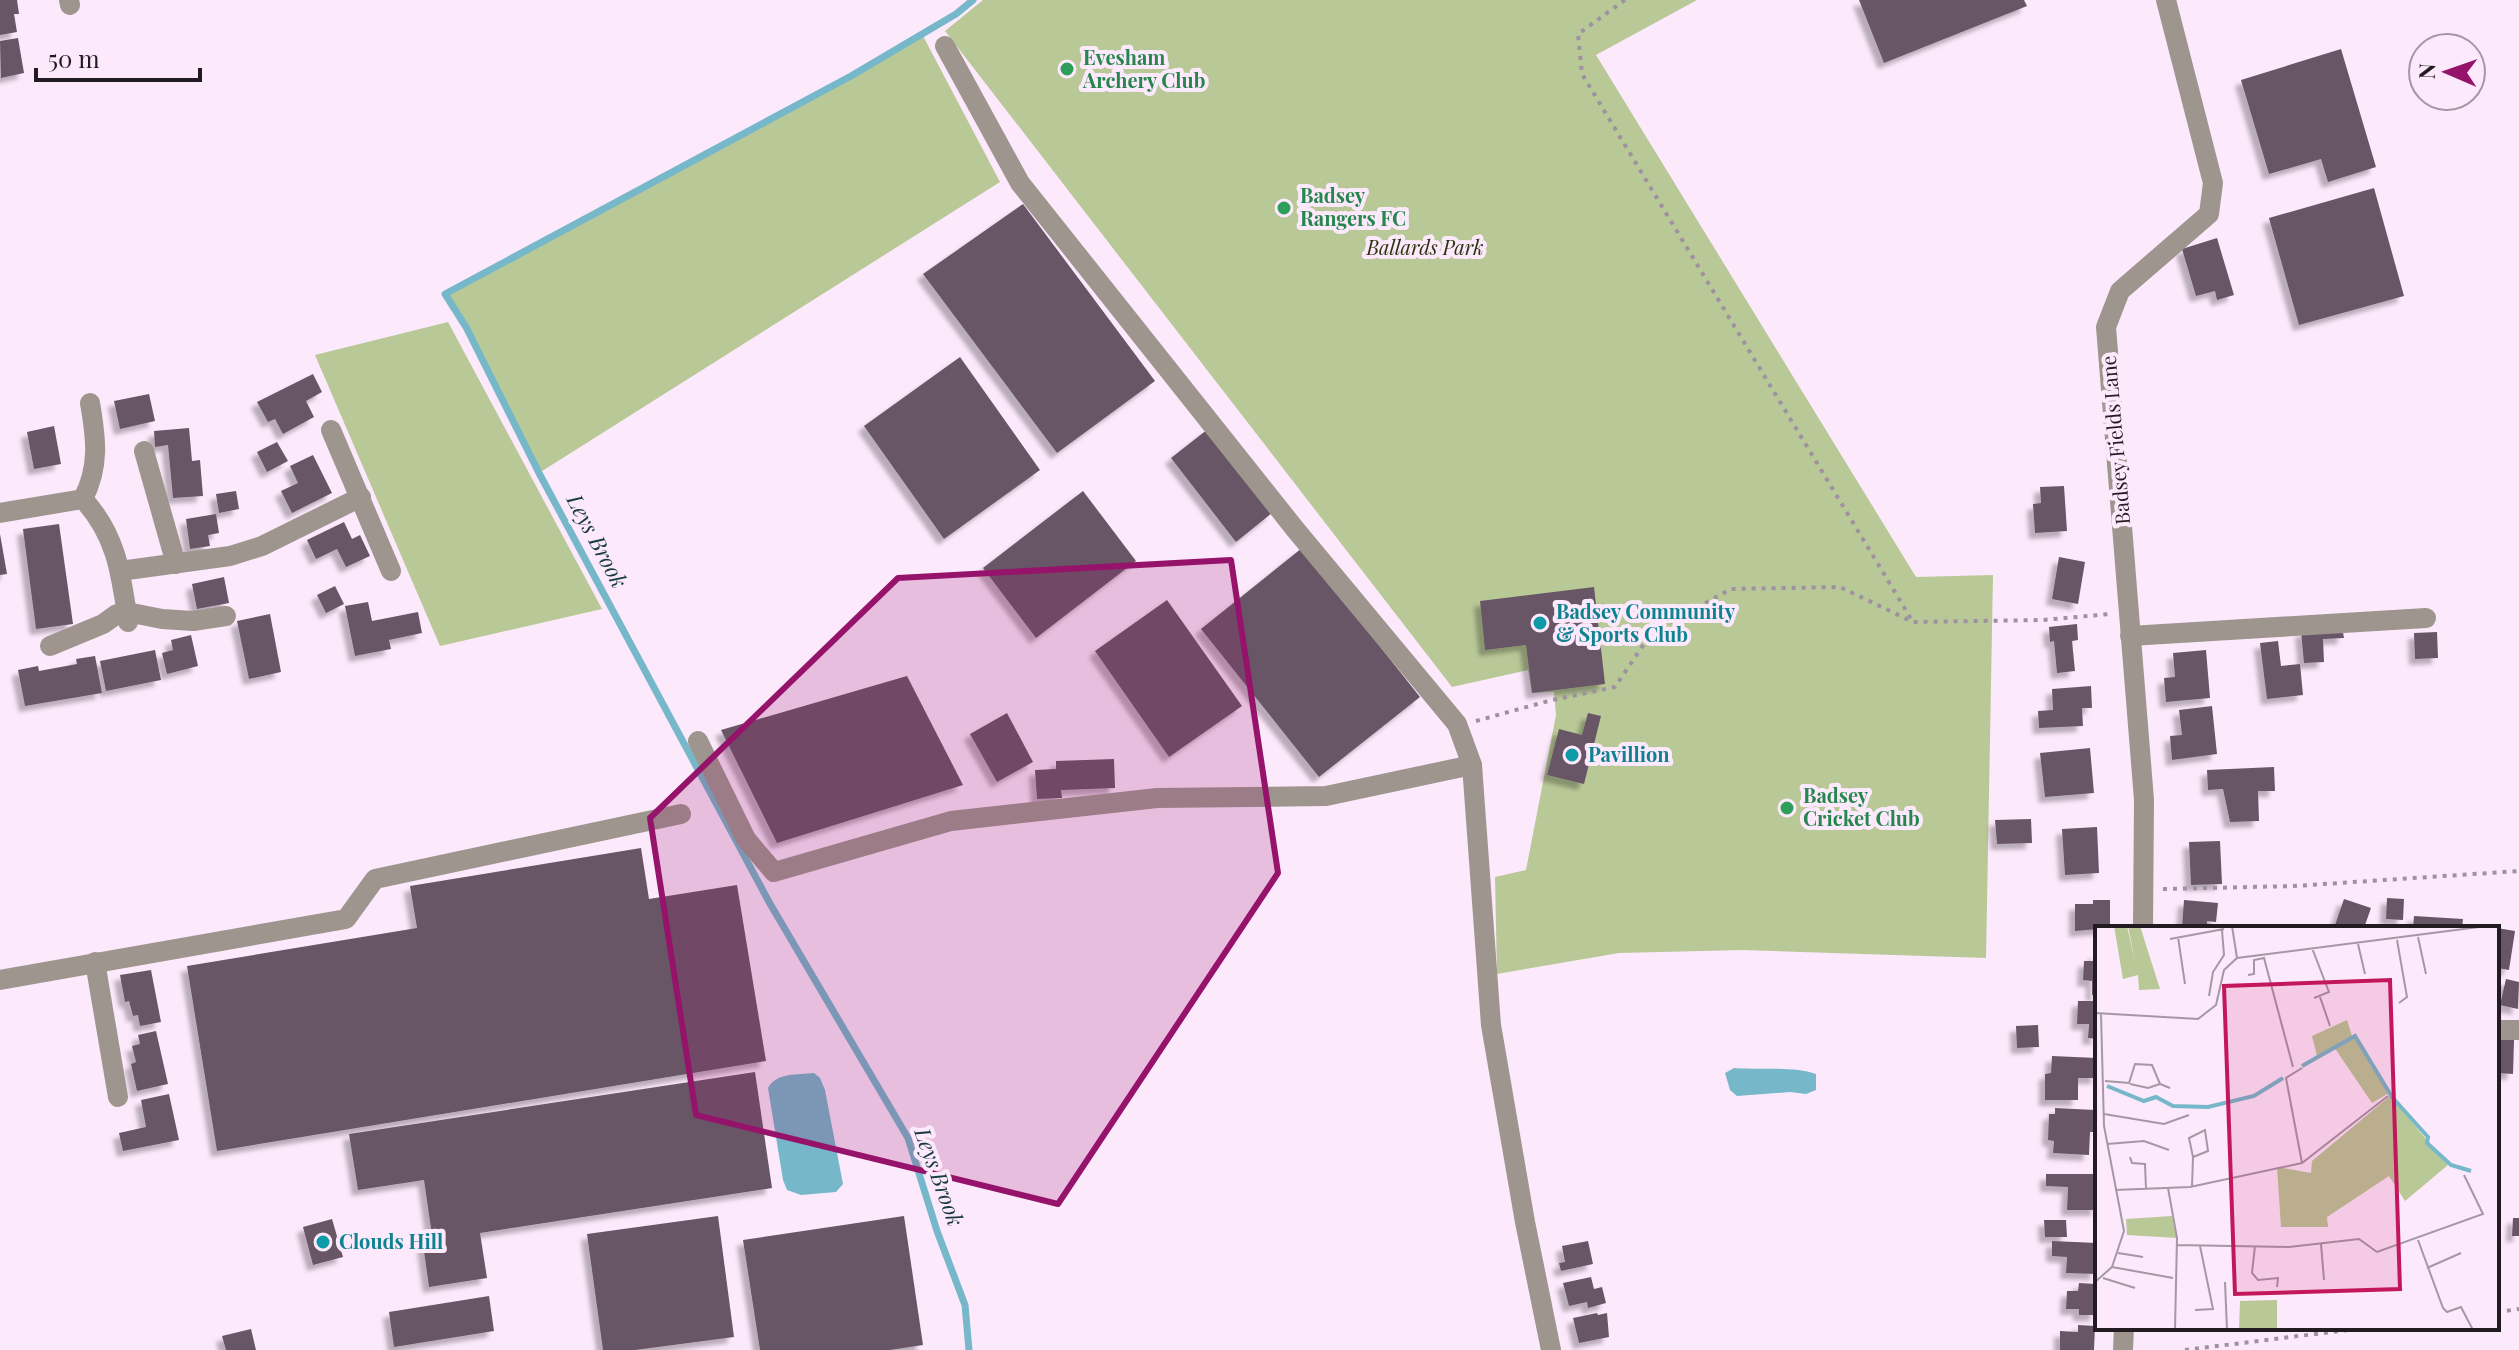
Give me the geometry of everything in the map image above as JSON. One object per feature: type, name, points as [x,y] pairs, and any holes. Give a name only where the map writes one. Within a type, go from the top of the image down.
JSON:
[{"type":"street","name":"Badsey Fields Lane","points":[[2143,926],[2144,800],[2106,327],[2120,291],[2209,214],[2213,183],[2166,0]]},
{"type":"street","points":[[945,46],[1020,183],[1295,529],[1457,724],[1472,765],[1491,1025],[1550,1347]]},
{"type":"street","points":[[83,499],[91,484],[97,452],[90,403]]},
{"type":"street","points":[[331,430],[391,571]]},
{"type":"street","points":[[144,451],[176,564]]},
{"type":"street","points":[[120,571],[230,556],[262,546],[361,497]]},
{"type":"street","points":[[0,513],[83,499]]},
{"type":"street","points":[[83,499],[106,528],[120,571],[127,617]]},
{"type":"street","points":[[50,646],[127,617],[193,621],[226,616]]},
{"type":"street","points":[[2130,636],[2426,618]]},
{"type":"street","points":[[698,741],[746,839],[774,872],[951,821],[1157,798],[1326,796],[1472,765]]},
{"type":"street","points":[[0,980],[346,919],[375,879],[681,814]]},
{"type":"street","points":[[95,962],[118,1097]]},
{"type":"street","points":[[2123,1350],[2124,1330]]},
{"type":"path","points":[[1625,0],[1578,34],[1582,74],[1628,145],[1913,622]]},
{"type":"path","points":[[1457,724],[1615,687],[1652,632],[1731,589],[1840,587],[1913,622],[2043,620],[2129,613]]},
{"type":"path","points":[[2145,890],[2294,886],[2519,871]]},
{"type":"path","points":[[2499,1312],[2519,1309]]},
{"type":"path","points":[[2185,1350],[2348,1330]]},
{"type":"highlighted area","points":[[1231,560],[1278,873],[1058,1204],[696,1115],[650,818],[898,578]]},
{"type":"green space","name":"Ballards Park","points":[[983,0],[1697,0],[1596,55],[1916,577],[1993,575],[1986,958],[1743,950],[1619,953],[1497,974],[1495,877],[1526,870],[1556,715],[1554,692],[1532,693],[1528,670],[1452,687],[945,31]]},
{"type":"green space","points":[[922,34],[1000,182],[539,473],[466,327],[445,294],[851,76]]},
{"type":"green space","points":[[448,322],[602,609],[440,646],[315,355]]},
{"type":"water","points":[[1734,1068],[1787,1069],[1816,1074],[1816,1090],[1806,1094],[1790,1092],[1737,1096],[1730,1090],[1725,1073]]},
{"type":"water","points":[[814,1073],[825,1090],[843,1184],[836,1192],[801,1195],[787,1190],[783,1180],[768,1088],[782,1077]]},
{"type":"building","points":[[0,0],[17,0],[19,14],[14,14],[17,32],[0,35]]},
{"type":"building","points":[[1859,0],[2024,0],[2027,6],[1884,63]]},
{"type":"building","points":[[18,38],[24,73],[1,78],[0,41]]},
{"type":"building","points":[[2341,49],[2376,167],[2328,182],[2321,159],[2269,174],[2241,80]]},
{"type":"building","points":[[2374,188],[2404,296],[2299,325],[2269,218]]},
{"type":"building","points":[[1023,204],[1155,381],[1057,453],[923,274]]},
{"type":"building","points":[[2217,238],[2234,295],[2217,300],[2215,291],[2196,296],[2182,249]]},
{"type":"building","points":[[960,357],[1040,470],[944,539],[864,426]]},
{"type":"building","points":[[313,374],[322,392],[306,401],[314,417],[283,434],[275,419],[268,422],[257,402]]},
{"type":"building","points":[[149,394],[155,421],[120,429],[114,401]]},
{"type":"building","points":[[54,426],[61,464],[34,469],[27,432]]},
{"type":"building","points":[[189,428],[192,461],[200,460],[203,496],[173,498],[168,445],[155,447],[154,431]]},
{"type":"building","points":[[1208,429],[1272,513],[1236,542],[1171,458]]},
{"type":"building","points":[[277,442],[288,461],[267,472],[257,452]]},
{"type":"building","points":[[313,455],[332,493],[292,513],[281,491],[298,483],[290,466]]},
{"type":"building","points":[[2064,486],[2067,531],[2035,533],[2033,504],[2041,503],[2040,487]]},
{"type":"building","points":[[236,491],[239,509],[219,513],[216,494]]},
{"type":"building","points":[[1083,491],[1136,561],[1036,638],[983,568]]},
{"type":"building","points":[[216,514],[219,533],[208,535],[210,546],[190,549],[186,519]]},
{"type":"building","points":[[344,522],[352,539],[360,535],[370,556],[346,567],[337,549],[316,559],[307,540]]},
{"type":"building","points":[[59,524],[73,624],[36,629],[23,529]]},
{"type":"building","points":[[0,534],[7,574],[0,575]]},
{"type":"building","points":[[1302,548],[1420,697],[1319,777],[1201,629]]},
{"type":"building","points":[[2059,557],[2085,562],[2078,604],[2052,599]]},
{"type":"building","points":[[224,577],[229,603],[197,609],[192,584]]},
{"type":"building","points":[[335,586],[344,604],[326,613],[317,595]]},
{"type":"building","name":"Badsey Community & Sports Club","points":[[1594,587],[1605,684],[1532,693],[1526,645],[1485,650],[1480,601]]},
{"type":"building","points":[[1167,600],[1242,706],[1169,757],[1095,651]]},
{"type":"building","points":[[368,602],[372,621],[418,612],[422,633],[389,640],[391,649],[355,656],[345,606]]},
{"type":"building","points":[[270,614],[281,672],[249,679],[237,621]]},
{"type":"building","points":[[2077,624],[2078,640],[2072,641],[2075,671],[2057,673],[2054,641],[2050,642],[2049,627]]},
{"type":"building","points":[[2342,627],[2344,638],[2323,639],[2324,662],[2304,663],[2301,631]]},
{"type":"building","points":[[2437,632],[2438,658],[2415,659],[2414,633]]},
{"type":"building","points":[[191,635],[198,666],[167,674],[162,653],[173,650],[171,640]]},
{"type":"building","points":[[2278,641],[2281,666],[2300,664],[2303,695],[2267,699],[2260,643]]},
{"type":"building","points":[[155,650],[161,680],[106,691],[100,661]]},
{"type":"building","points":[[2206,650],[2210,698],[2166,702],[2164,678],[2175,677],[2173,653]]},
{"type":"building","points":[[95,656],[102,693],[25,706],[18,670],[38,666],[39,671],[77,664],[76,659]]},
{"type":"building","points":[[907,676],[963,785],[777,843],[721,730]]},
{"type":"building","points":[[2091,686],[2092,708],[2082,708],[2083,726],[2039,728],[2038,711],[2053,710],[2052,689]]},
{"type":"building","points":[[2212,706],[2217,754],[2172,760],[2170,736],[2182,735],[2179,710]]},
{"type":"building","points":[[1007,713],[1033,762],[997,782],[970,734]]},
{"type":"building","name":"Pavillion","points":[[1588,713],[1601,716],[1584,784],[1547,775],[1559,729],[1582,735]]},
{"type":"building","points":[[2090,748],[2094,793],[2045,797],[2040,753]]},
{"type":"building","points":[[1114,759],[1115,788],[1061,790],[1062,798],[1037,799],[1035,770],[1056,769],[1056,761]]},
{"type":"building","points":[[2274,767],[2275,791],[2258,791],[2259,821],[2230,822],[2223,789],[2208,790],[2207,770]]},
{"type":"building","points":[[2031,819],[2032,843],[1997,844],[1995,820]]},
{"type":"building","points":[[2097,827],[2099,873],[2065,875],[2062,829]]},
{"type":"building","points":[[2220,841],[2222,884],[2191,885],[2189,842]]},
{"type":"building","points":[[641,848],[649,899],[737,885],[766,1061],[217,1151],[187,966],[417,928],[410,886]]},
{"type":"building","points":[[2387,898],[2404,899],[2403,920],[2386,919]]},
{"type":"building","points":[[2344,899],[2371,908],[2365,926],[2335,926]]},
{"type":"building","points":[[2093,900],[2110,900],[2110,926],[2075,931],[2075,904],[2093,904]]},
{"type":"building","points":[[2184,900],[2218,903],[2216,922],[2207,921],[2207,926],[2182,926]]},
{"type":"building","points":[[2414,916],[2463,919],[2462,926],[2413,926]]},
{"type":"building","points":[[2499,928],[2515,931],[2509,970],[2499,968]]},
{"type":"building","points":[[2095,953],[2095,995],[2092,995],[2092,981],[2083,980],[2084,961],[2094,961]]},
{"type":"building","points":[[151,970],[161,1022],[140,1026],[138,1015],[133,1016],[129,1001],[125,1002],[120,975]]},
{"type":"building","points":[[2506,979],[2519,982],[2518,1009],[2500,1005]]},
{"type":"building","points":[[2078,1001],[2095,1001],[2095,1039],[2088,1038],[2089,1024],[2077,1024]]},
{"type":"building","points":[[2038,1025],[2039,1047],[2017,1048],[2016,1026]]},
{"type":"building","points":[[156,1031],[168,1084],[137,1091],[131,1064],[136,1062],[132,1046],[140,1044],[138,1035]]},
{"type":"building","points":[[2499,1039],[2514,1040],[2513,1074],[2499,1073]]},
{"type":"building","points":[[2052,1056],[2095,1058],[2095,1078],[2078,1078],[2078,1100],[2045,1100],[2045,1074],[2051,1073]]},
{"type":"building","points":[[755,1072],[772,1188],[480,1233],[487,1278],[429,1287],[423,1244],[433,1242],[424,1180],[358,1190],[349,1134]]},
{"type":"building","points":[[169,1094],[179,1140],[123,1151],[119,1133],[146,1127],[141,1100]]},
{"type":"building","points":[[2055,1108],[2095,1110],[2089,1155],[2053,1153],[2054,1141],[2048,1140],[2049,1114],[2055,1114]]},
{"type":"building","points":[[2046,1174],[2095,1174],[2095,1210],[2067,1210],[2068,1187],[2046,1186]]},
{"type":"building","points":[[718,1216],[734,1337],[635,1350],[603,1350],[587,1234]]},
{"type":"building","points":[[904,1216],[923,1345],[890,1350],[760,1350],[743,1240]]},
{"type":"building","points":[[2513,1218],[2519,1218],[2519,1236],[2512,1236]]},
{"type":"building","name":"Clouds Hill","points":[[332,1219],[343,1257],[313,1265],[303,1227]]},
{"type":"building","points":[[2044,1220],[2066,1220],[2067,1237],[2045,1237]]},
{"type":"building","points":[[1588,1241],[1593,1264],[1561,1271],[1559,1263],[1565,1262],[1562,1246]]},
{"type":"building","points":[[2052,1241],[2095,1243],[2095,1274],[2066,1273],[2067,1257],[2052,1256]]},
{"type":"building","points":[[1591,1277],[1594,1289],[1602,1287],[1606,1303],[1588,1308],[1587,1302],[1569,1306],[1563,1283]]},
{"type":"building","points":[[2079,1283],[2095,1284],[2095,1315],[2079,1315],[2079,1309],[2066,1309],[2067,1291],[2078,1291]]},
{"type":"building","points":[[489,1296],[494,1331],[394,1347],[389,1312]]},
{"type":"building","points":[[1607,1313],[1609,1337],[1579,1343],[1573,1318]]},
{"type":"building","points":[[2078,1325],[2095,1326],[2094,1350],[2060,1350],[2060,1331],[2078,1332]]},
{"type":"building","points":[[251,1329],[256,1350],[226,1350],[222,1336]]},
{"type":"waterway","name":"Leys Brook","points":[[969,1350],[965,1305],[937,1231],[908,1138],[769,902],[539,473],[466,327],[445,294],[851,76],[956,14],[973,0]]},
{"type":"place","name":"Evesham Archery Club","points":[[1067,69]]},
{"type":"place","name":"Badsey Rangers FC","points":[[1284,208]]},
{"type":"place","name":"Badsey Community & Sports Club","points":[[1540,623]]},
{"type":"place","name":"Pavillion","points":[[1572,755]]},
{"type":"place","name":"Badsey Cricket Club","points":[[1787,808]]},
{"type":"place","name":"Clouds Hill","points":[[323,1242]]}]
